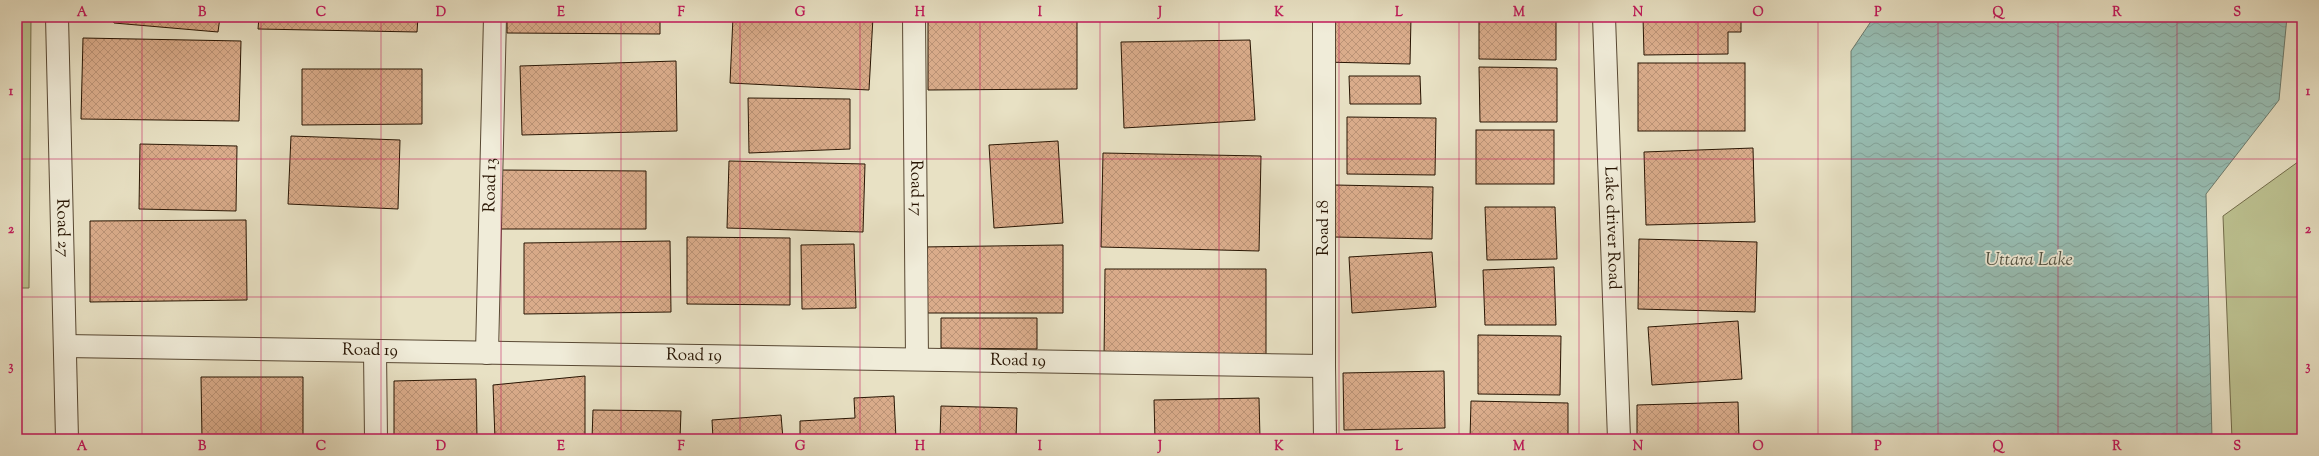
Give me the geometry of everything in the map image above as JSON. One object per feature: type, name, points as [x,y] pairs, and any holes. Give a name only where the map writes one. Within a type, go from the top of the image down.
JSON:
[{"type":"street","name":"Road 27","points":[[57,17],[68,439]]},
{"type":"street","name":"Road 13","points":[[487,353],[496,17]]},
{"type":"street","name":"Road 17","points":[[914,17],[917,359]]},
{"type":"street","name":"Road 18","points":[[1324,17],[1325,439]]},
{"type":"street","name":"Lake driver Road","points":[[1604,17],[1619,439]]},
{"type":"street","name":"Road 19","points":[[65,346],[1324,366]]},
{"type":"street","points":[[375,352],[376,439]]},
{"type":"green space","points":[[17,17],[31,17],[29,288],[17,288]]},
{"type":"green space","points":[[2302,159],[2302,439],[2232,439],[2223,216]]},
{"type":"water","name":"Uttara Lake","points":[[1874,17],[2287,17],[2279,100],[2206,194],[2212,439],[1852,439],[1851,51]]},
{"type":"building","points":[[112,17],[220,17],[218,32],[114,23]]},
{"type":"building","points":[[259,17],[418,17],[417,32],[258,29]]},
{"type":"building","points":[[507,17],[660,17],[660,34],[507,33]]},
{"type":"building","points":[[733,17],[873,17],[869,90],[730,83]]},
{"type":"building","points":[[928,17],[1077,17],[1077,89],[928,90]]},
{"type":"building","points":[[1324,17],[1411,17],[1410,64],[1323,62]]},
{"type":"building","points":[[1479,17],[1556,17],[1556,60],[1479,59]]},
{"type":"building","points":[[1643,17],[1752,17],[1752,19],[1741,19],[1741,32],[1728,32],[1728,54],[1644,55]]},
{"type":"building","points":[[83,38],[241,41],[239,121],[81,119]]},
{"type":"building","points":[[1250,40],[1255,120],[1124,128],[1121,42]]},
{"type":"building","points":[[676,61],[677,131],[522,135],[520,66]]},
{"type":"building","points":[[1638,63],[1745,63],[1745,131],[1638,131]]},
{"type":"building","points":[[1479,67],[1557,68],[1557,122],[1480,122]]},
{"type":"building","points":[[302,69],[422,69],[422,124],[302,125]]},
{"type":"building","points":[[1349,76],[1420,76],[1421,104],[1350,104]]},
{"type":"building","points":[[748,98],[850,99],[850,149],[749,153]]},
{"type":"building","points":[[1347,117],[1436,118],[1435,175],[1347,174]]},
{"type":"building","points":[[1476,130],[1554,130],[1554,184],[1476,184]]},
{"type":"building","points":[[291,136],[400,140],[398,209],[288,204]]},
{"type":"building","points":[[1058,141],[1063,223],[994,228],[989,145]]},
{"type":"building","points":[[140,144],[237,146],[236,211],[139,209]]},
{"type":"building","points":[[1753,148],[1755,222],[1646,225],[1644,152]]},
{"type":"building","points":[[1103,153],[1261,156],[1259,251],[1101,247]]},
{"type":"building","points":[[729,161],[865,164],[863,232],[727,228]]},
{"type":"building","points":[[499,170],[646,171],[646,229],[499,229]]},
{"type":"building","points":[[1335,185],[1433,187],[1432,239],[1334,237]]},
{"type":"building","points":[[1485,207],[1555,207],[1557,259],[1487,260]]},
{"type":"building","points":[[246,220],[247,300],[90,302],[90,221]]},
{"type":"building","points":[[687,237],[790,238],[790,305],[687,304]]},
{"type":"building","points":[[1639,239],[1757,242],[1755,312],[1638,309]]},
{"type":"building","points":[[670,241],[671,312],[524,314],[524,243]]},
{"type":"building","points":[[854,244],[856,308],[802,309],[801,245]]},
{"type":"building","points":[[1063,245],[1063,313],[921,313],[921,247]]},
{"type":"building","points":[[1432,252],[1436,307],[1352,313],[1349,257]]},
{"type":"building","points":[[1554,267],[1556,325],[1485,325],[1483,270]]},
{"type":"building","points":[[1105,269],[1266,269],[1266,360],[1104,360]]},
{"type":"building","points":[[941,318],[1037,318],[1037,349],[941,348]]},
{"type":"building","points":[[1738,321],[1742,379],[1652,385],[1648,327]]},
{"type":"building","points":[[1478,335],[1561,336],[1560,395],[1478,394]]},
{"type":"building","points":[[1444,371],[1445,428],[1344,430],[1343,373]]},
{"type":"building","points":[[585,376],[585,439],[495,439],[493,385]]},
{"type":"building","points":[[201,377],[303,377],[303,439],[202,439]]},
{"type":"building","points":[[476,379],[477,439],[394,439],[394,381]]},
{"type":"building","points":[[894,396],[896,439],[800,439],[800,421],[855,418],[854,398]]},
{"type":"building","points":[[1259,398],[1260,439],[1155,439],[1154,400]]},
{"type":"building","points":[[1471,401],[1568,403],[1568,439],[1470,439]]},
{"type":"building","points":[[1738,402],[1739,439],[1637,439],[1637,405]]},
{"type":"building","points":[[941,406],[1017,408],[1016,439],[940,439]]},
{"type":"building","points":[[593,410],[681,411],[680,439],[592,439]]},
{"type":"building","points":[[781,415],[783,439],[713,439],[712,420]]}]
